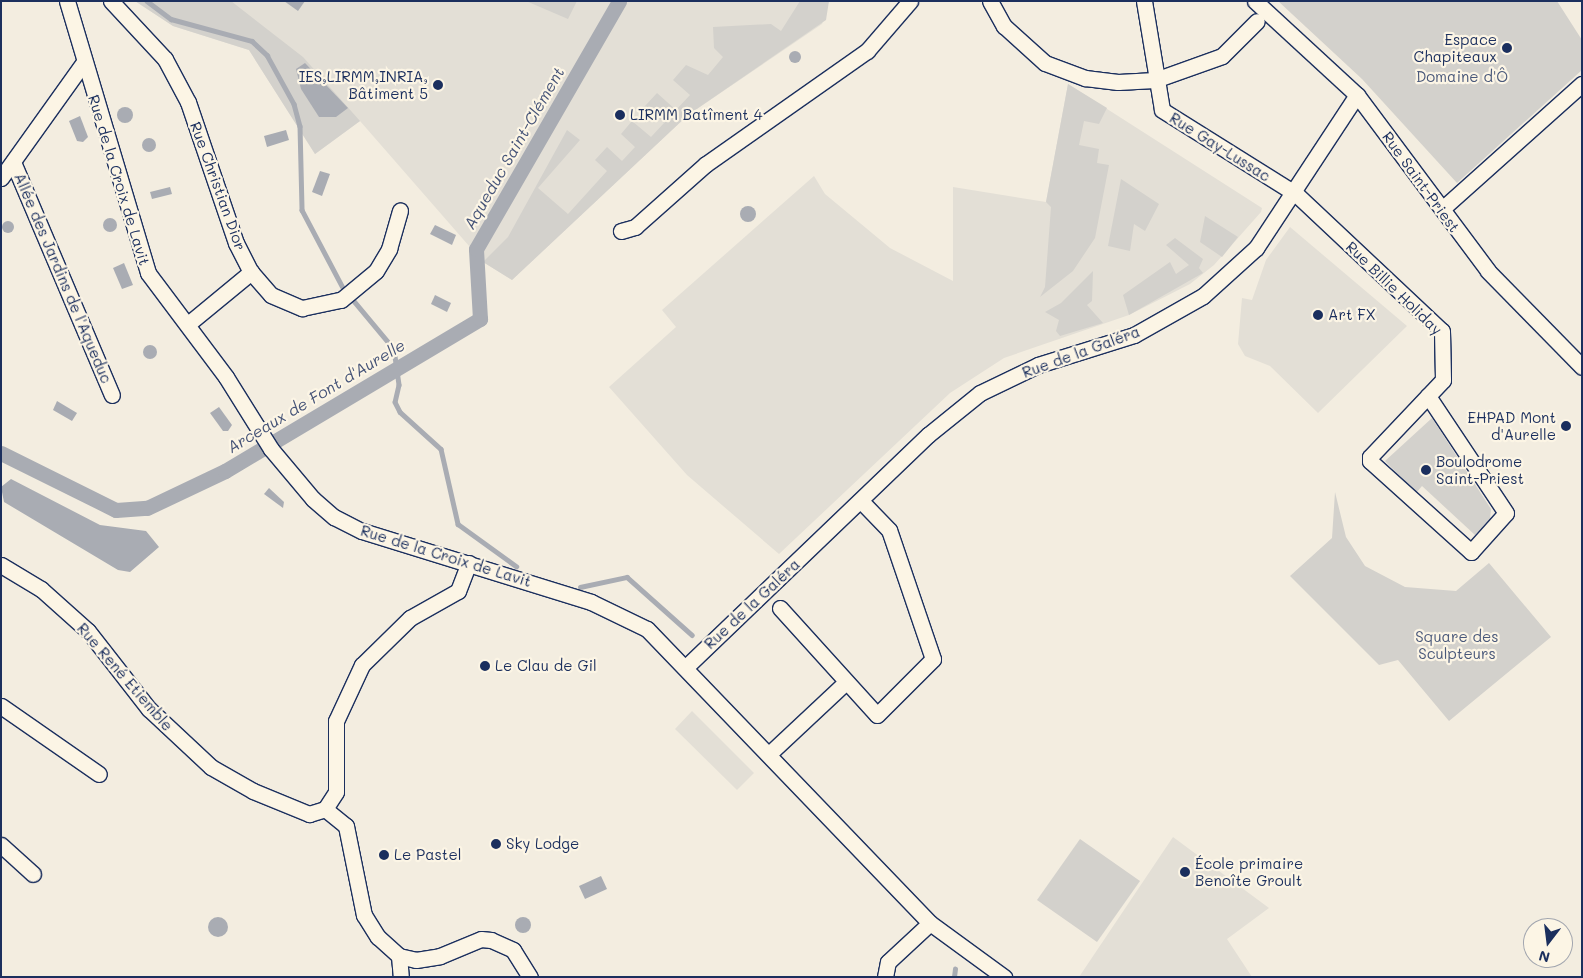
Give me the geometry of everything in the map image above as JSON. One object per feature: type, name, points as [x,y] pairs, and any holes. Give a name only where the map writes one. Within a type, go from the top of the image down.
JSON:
[{"type":"street","name":"Rue de la Croix de Lavit","points":[[67,1],[148,273],[188,324],[271,449],[334,518],[362,532],[622,613],[647,629],[687,666],[930,923],[1004,977]]},
{"type":"street","name":"Rue Christian Dior","points":[[111,1],[165,59],[188,102],[213,167],[224,212],[251,272],[287,304],[321,307],[341,300],[376,271],[389,249],[400,210]]},
{"type":"street","points":[[621,232],[635,227],[706,164],[867,51],[910,1]]},
{"type":"street","points":[[990,1],[1004,26],[1031,54],[1062,72],[1118,82],[1156,80],[1222,56],[1257,21]]},
{"type":"street","name":"Rue Gay-Lussac","points":[[1144,1],[1156,80],[1166,114],[1296,194]]},
{"type":"street","name":"Rue Saint-Priest","points":[[1255,1],[1357,95],[1488,271],[1582,367]]},
{"type":"street","points":[[1,178],[84,62]]},
{"type":"street","points":[[1442,210],[1582,84]]},
{"type":"street","name":"Rue de la Galéra","points":[[687,666],[861,501],[980,393],[1038,365],[1134,335],[1203,296],[1256,248],[1296,194],[1357,95]]},
{"type":"street","name":"Allée des Jardins de l'Aqueduc","points":[[14,162],[112,395]]},
{"type":"street","name":"Rue Billie Holiday","points":[[1296,194],[1442,331],[1445,373],[1428,396],[1370,461],[1471,552],[1506,513],[1428,396]]},
{"type":"street","points":[[188,324],[251,272]]},
{"type":"street","points":[[780,608],[877,715],[933,659],[889,530],[861,501]]},
{"type":"street","points":[[469,564],[458,591],[393,632],[351,683],[334,733],[336,792],[325,809],[346,826],[364,915],[378,937],[399,956],[416,960],[440,956],[481,939],[491,940],[513,950],[530,977]]},
{"type":"street","name":"Rue René Etiemble","points":[[1,565],[41,589],[88,631],[149,709],[211,767],[296,812],[325,809]]},
{"type":"street","points":[[769,754],[846,682]]},
{"type":"street","points":[[1,706],[99,774]]},
{"type":"street","points":[[1,845],[33,874]]},
{"type":"street","points":[[885,977],[888,962],[930,923]]},
{"type":"street","points":[[399,956],[402,977]]},
{"type":"shaded area","points":[[135,1],[829,1],[822,24],[688,115],[512,280],[483,262],[360,121],[315,154],[249,50],[173,26]]},
{"type":"shaded area","points":[[284,1],[305,1],[298,11]]},
{"type":"shaded area","points":[[793,51],[797,51],[801,57],[797,63],[793,63],[789,59],[789,55]]},
{"type":"shaded area","points":[[305,63],[348,108],[336,117],[319,117],[301,89],[296,69]]},
{"type":"shaded area","points":[[1068,84],[1262,208],[1261,212],[1214,265],[1190,284],[1129,315],[1004,358],[950,393],[779,554],[687,475],[609,387],[676,327],[662,310],[814,176],[825,194],[890,248],[953,281],[953,187],[1046,202]]},
{"type":"shaded area","points":[[122,107],[128,107],[133,112],[131,121],[122,123],[117,118],[117,112]]},
{"type":"shaded area","points":[[80,116],[88,137],[83,142],[77,141],[69,121]]},
{"type":"shaded area","points":[[286,130],[289,140],[267,147],[264,136]]},
{"type":"shaded area","points":[[146,138],[152,138],[156,145],[152,152],[146,152],[142,148],[142,142]]},
{"type":"shaded area","points":[[320,171],[330,174],[322,196],[312,192]]},
{"type":"shaded area","points":[[170,187],[172,194],[152,199],[150,192]]},
{"type":"shaded area","points":[[748,206],[756,214],[748,222],[740,214]]},
{"type":"shaded area","points":[[107,218],[113,218],[117,225],[113,232],[107,232],[103,228],[103,222]]},
{"type":"shaded area","points":[[6,221],[10,221],[14,227],[10,233],[6,233],[2,229],[2,225]]},
{"type":"shaded area","points":[[435,225],[456,235],[452,245],[430,234]]},
{"type":"shaded area","name":"Art FX","points":[[1290,227],[1407,326],[1318,413],[1270,366],[1245,356],[1238,344],[1242,298],[1252,300],[1266,260]]},
{"type":"shaded area","points":[[124,263],[133,285],[122,289],[113,268]]},
{"type":"shaded area","points":[[435,295],[451,303],[447,312],[431,304]]},
{"type":"shaded area","points":[[147,345],[153,345],[157,352],[153,359],[147,359],[143,355],[143,349]]},
{"type":"shaded area","points":[[57,401],[77,413],[72,421],[53,410]]},
{"type":"shaded area","points":[[219,407],[232,425],[228,431],[223,431],[210,413]]},
{"type":"shaded area","points":[[11,479],[100,525],[146,531],[159,547],[130,572],[118,570],[4,502],[1,487]]},
{"type":"shaded area","points":[[269,488],[284,502],[283,508],[264,494]]},
{"type":"shaded area","points":[[692,711],[754,773],[737,790],[675,729]]},
{"type":"shaded area","name":"École primaire Benoîte Groult","points":[[1173,837],[1269,908],[1227,939],[1252,977],[1079,977]]},
{"type":"shaded area","points":[[601,876],[607,889],[585,899],[579,886]]},
{"type":"shaded area","points":[[218,917],[225,920],[228,927],[225,934],[218,937],[211,934],[208,927],[211,920]]},
{"type":"shaded area","points":[[523,917],[531,925],[523,933],[515,925]]},
{"type":"green space","points":[[135,1],[231,1],[303,57],[360,121],[315,154],[249,50],[173,26]]},
{"type":"green space","points":[[526,1],[577,1],[568,19]]},
{"type":"green space","points":[[800,1],[829,1],[826,20],[688,115],[512,280],[483,262],[508,237],[567,130],[580,140],[538,188],[568,214],[607,171],[595,160],[607,147],[622,161],[635,147],[621,134],[632,121],[651,137],[664,123],[645,106],[657,93],[676,110],[690,95],[673,80],[686,65],[708,75],[723,57],[714,48],[713,27],[771,24],[781,31]]},
{"type":"green space","name":"Domaine d'Ô","points":[[1278,1],[1557,1],[1582,40],[1582,70],[1457,183],[1362,79]]},
{"type":"green space","points":[[1068,84],[1107,108],[1099,124],[1084,121],[1079,145],[1099,149],[1097,163],[1109,165],[1095,238],[1073,271],[1040,297],[1045,287],[1051,207],[1046,202]]},
{"type":"green space","points":[[1121,179],[1159,204],[1145,231],[1134,224],[1130,251],[1108,246]]},
{"type":"green space","points":[[1205,216],[1238,237],[1222,257],[1200,242]]},
{"type":"green space","points":[[1175,238],[1203,259],[1199,268],[1203,273],[1129,315],[1123,295],[1170,262],[1176,274],[1189,265],[1166,245]]},
{"type":"green space","points":[[1093,271],[1092,301],[1087,305],[1103,323],[1060,336],[1056,331],[1059,320],[1045,312],[1061,303]]},
{"type":"green space","points":[[1432,418],[1491,509],[1490,519],[1475,535],[1422,486],[1416,493],[1385,461]]},
{"type":"green space","name":"Square des Sculpteurs","points":[[1335,492],[1346,537],[1365,566],[1405,587],[1456,591],[1489,563],[1551,637],[1449,721],[1398,660],[1379,665],[1290,576],[1332,538]]},
{"type":"green space","points":[[1080,839],[1140,881],[1097,942],[1037,900]]},
{"type":"waterway","points":[[147,1],[171,19],[252,41],[267,55],[294,104],[300,126],[302,210],[342,286]]},
{"type":"waterway","name":"Arceaux de Font d'Aurelle","points":[[1,453],[116,510],[147,508],[225,471],[480,319],[476,249],[619,1]]},
{"type":"waterway","points":[[354,301],[394,349],[399,385],[395,402],[400,412],[441,449],[458,524],[516,566]]},
{"type":"waterway","points":[[580,587],[627,577],[692,635]]},
{"type":"waterway","points":[[954,977],[955,969]]},
{"type":"place","name":"Espace Chapiteaux","points":[[1507,48]]},
{"type":"place","name":"IES,LIRMM,INRIA, Bâtiment 5","points":[[438,85]]},
{"type":"place","name":"LIRMM Batîment 4","points":[[620,115]]},
{"type":"place","name":"Art FX","points":[[1318,315]]},
{"type":"place","name":"EHPAD Mont d'Aurelle","points":[[1566,426]]},
{"type":"place","name":"Boulodrome Saint-Priest","points":[[1426,470]]},
{"type":"place","name":"Le Clau de Gil","points":[[485,666]]},
{"type":"place","name":"Sky Lodge","points":[[496,844]]},
{"type":"place","name":"Le Pastel","points":[[384,855]]},
{"type":"place","name":"École primaire Benoîte Groult","points":[[1185,872]]},
{"type":"water label","name":"Aqueduc Saint-Clément","points":[[514,148]]}]
